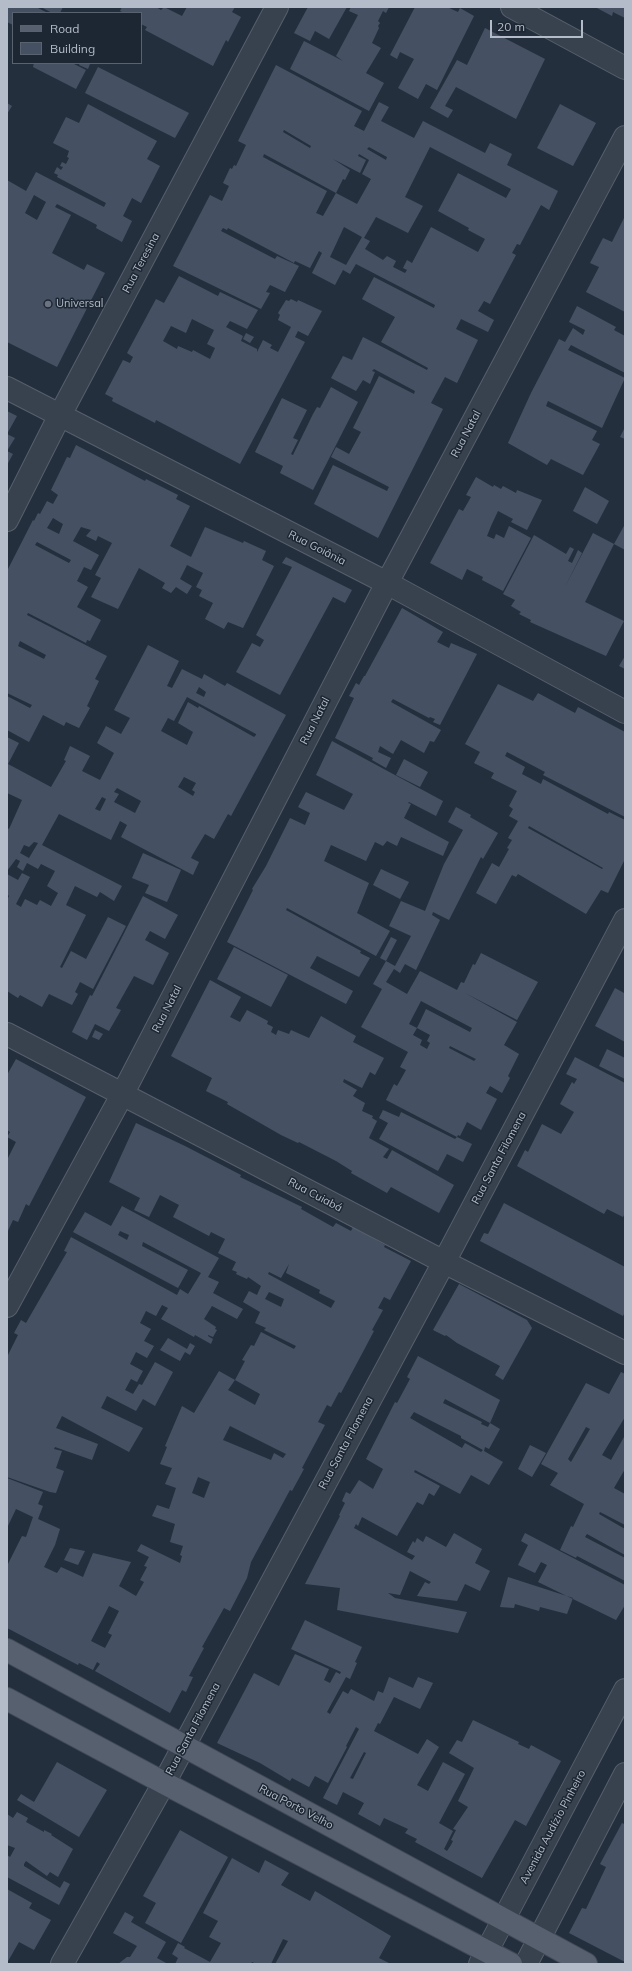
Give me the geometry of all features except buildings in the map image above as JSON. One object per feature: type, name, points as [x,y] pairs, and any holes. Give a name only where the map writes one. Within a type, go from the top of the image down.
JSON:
[{"type":"main road","name":"Rua Porto Velho","points":[[7,1650],[586,1964]]},
{"type":"main road","points":[[7,1698],[483,1957],[511,1964]]},
{"type":"street","name":"Rua Teresina","points":[[7,520],[60,415],[278,7]]},
{"type":"street","points":[[512,7],[625,68]]},
{"type":"street","name":"Rua Natal","points":[[7,1306],[122,1095],[386,583],[625,136]]},
{"type":"street","name":"Rua Goiânia","points":[[7,388],[386,583],[625,712]]},
{"type":"street","name":"Rua Santa Filomena","points":[[62,1964],[164,1783],[444,1262],[625,920]]},
{"type":"street","name":"Rua Cuiabá","points":[[7,1034],[444,1262],[625,1353]]},
{"type":"street","name":"Avenida Audízio Pinheiro","points":[[483,1957],[625,1690]]},
{"type":"street","points":[[526,1964],[625,1774]]},
{"type":"place","name":"Universal","points":[[48,304]]}]
